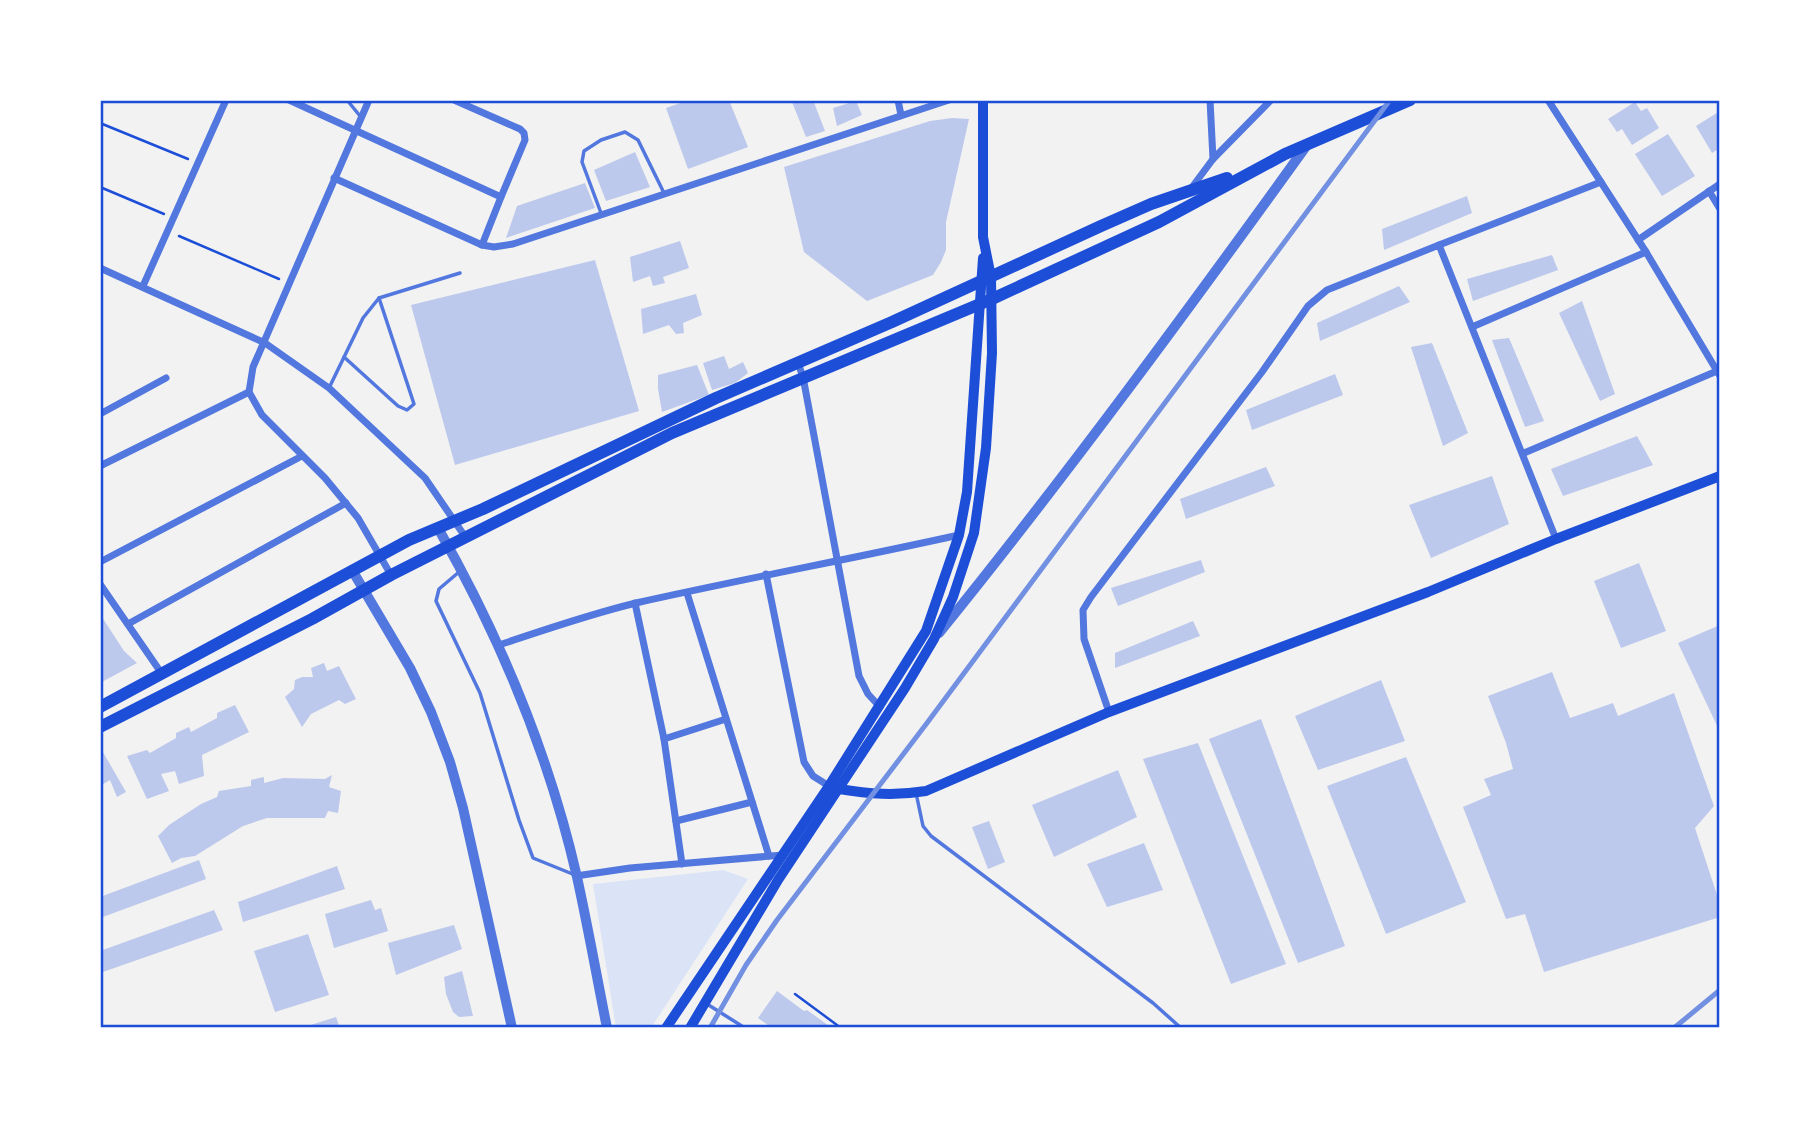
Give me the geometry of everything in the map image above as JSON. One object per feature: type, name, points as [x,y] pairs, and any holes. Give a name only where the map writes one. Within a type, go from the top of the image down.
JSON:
[{"type":"main road","points":[[666,1028],[782,855],[905,688],[934,639],[953,597],[974,533],[981,491],[989,402],[983,100]]},
{"type":"main road","points":[[100,727],[391,575],[672,433],[986,301],[1159,222],[1264,165],[1410,100]]},
{"type":"main road","points":[[100,707],[380,555],[716,398],[1101,226],[1264,165]]},
{"type":"main road","points":[[690,1028],[926,631],[958,535],[967,492],[986,301]]},
{"type":"main road","points":[[834,787],[871,795],[926,791],[1109,712],[1429,592],[1556,539],[1720,476]]},
{"type":"street","points":[[143,286],[226,100]]},
{"type":"street","points":[[289,100],[501,197]]},
{"type":"street","points":[[369,100],[253,367],[249,391],[261,415],[358,518],[391,575]]},
{"type":"street","points":[[454,100],[524,133],[524,140],[482,245]]},
{"type":"street","points":[[898,100],[901,115]]},
{"type":"street","points":[[334,178],[482,245],[494,247],[513,244],[948,100]]},
{"type":"street","points":[[1210,100],[1213,159]]},
{"type":"street","points":[[1189,191],[1213,159],[1271,100]]},
{"type":"street","points":[[1524,453],[1719,373],[1646,252],[1548,100]]},
{"type":"street","points":[[934,639],[1032,517],[1307,145]]},
{"type":"street","points":[[1109,712],[1083,639],[1083,610],[1262,372],[1308,306],[1327,290],[1601,182]]},
{"type":"street","points":[[1637,240],[1720,184]]},
{"type":"street","points":[[1709,191],[1720,209]]},
{"type":"street","points":[[1439,245],[1556,539]]},
{"type":"street","points":[[1472,327],[1646,252]]},
{"type":"street","points":[[100,268],[265,343],[329,388],[425,478],[466,538]]},
{"type":"street","points":[[798,363],[803,377],[859,676],[868,694],[880,706]]},
{"type":"street","points":[[100,414],[166,377]]},
{"type":"street","points":[[100,466],[249,391]]},
{"type":"street","points":[[100,562],[302,456]]},
{"type":"street","points":[[128,624],[346,503]]},
{"type":"street","points":[[438,528],[499,645],[534,733],[576,876],[607,1028]]},
{"type":"street","points":[[499,645],[635,603],[958,535]]},
{"type":"street","points":[[352,570],[410,668],[450,762],[463,808],[512,1028]]},
{"type":"street","points":[[766,574],[804,762],[813,776],[834,787]]},
{"type":"street","points":[[100,584],[162,674]]},
{"type":"street","points":[[687,593],[769,856]]},
{"type":"street","points":[[635,603],[664,739],[682,864]]},
{"type":"street","points":[[664,739],[726,719]]},
{"type":"street","points":[[676,821],[752,802]]},
{"type":"street","points":[[576,876],[782,855]]},
{"type":"lane","points":[[347,100],[361,117]]},
{"type":"lane","points":[[602,215],[582,162],[584,151],[601,140],[625,132],[638,140],[664,194]]},
{"type":"lane","points":[[329,388],[363,318],[379,298],[460,273]]},
{"type":"lane","points":[[344,356],[398,406],[407,410],[414,404],[379,298]]},
{"type":"lane","points":[[461,570],[439,589],[436,601],[480,693],[533,858],[576,876]]},
{"type":"lane","points":[[916,793],[923,826],[931,836],[1153,1003],[1181,1028]]},
{"type":"lane","points":[[705,1002],[745,1028]]},
{"type":"path","points":[[100,122],[198,163]]},
{"type":"path","points":[[100,187],[173,218]]},
{"type":"path","points":[[168,231],[288,283]]},
{"type":"path","points":[[795,994],[841,1028]]},
{"type":"shaded area","points":[[723,870],[748,879],[651,1028],[616,1028],[593,884]]},
{"type":"building","points":[[689,100],[729,100],[748,147],[688,169],[666,108]]},
{"type":"building","points":[[813,100],[825,131],[806,137],[792,102]]},
{"type":"building","points":[[856,101],[862,115],[837,126],[833,108]]},
{"type":"building","points":[[1635,102],[1641,111],[1647,108],[1659,128],[1632,145],[1622,129],[1617,132],[1608,119]]},
{"type":"building","points":[[1720,111],[1720,148],[1712,153],[1696,126]]},
{"type":"building","points":[[969,119],[946,222],[946,250],[941,262],[933,275],[867,301],[804,252],[784,167],[930,121]]},
{"type":"building","points":[[1668,134],[1695,176],[1662,196],[1635,154]]},
{"type":"building","points":[[635,152],[650,187],[606,201],[594,170]]},
{"type":"building","points":[[585,183],[595,208],[506,238],[517,206]]},
{"type":"building","points":[[1467,196],[1472,213],[1384,250],[1382,229]]},
{"type":"building","points":[[680,241],[689,268],[663,277],[665,283],[653,286],[650,276],[633,282],[630,257]]},
{"type":"building","points":[[1552,255],[1558,270],[1473,301],[1467,279]]},
{"type":"building","points":[[595,260],[639,411],[455,465],[411,305]]},
{"type":"building","points":[[1399,286],[1410,302],[1320,341],[1317,323]]},
{"type":"building","points":[[696,294],[702,315],[683,323],[684,333],[676,334],[669,325],[643,334],[641,309]]},
{"type":"building","points":[[1582,301],[1615,394],[1600,401],[1559,313]]},
{"type":"building","points":[[1509,338],[1544,421],[1525,427],[1492,340]]},
{"type":"building","points":[[1432,343],[1468,433],[1443,446],[1411,347]]},
{"type":"building","points":[[724,356],[729,369],[743,362],[748,373],[735,383],[712,390],[703,363]]},
{"type":"building","points":[[697,365],[709,395],[662,412],[658,375]]},
{"type":"building","points":[[1335,374],[1343,395],[1252,430],[1246,410]]},
{"type":"building","points":[[1637,436],[1653,465],[1563,496],[1551,469]]},
{"type":"building","points":[[1266,467],[1275,486],[1186,519],[1180,499]]},
{"type":"building","points":[[1492,476],[1509,524],[1431,558],[1409,505]]},
{"type":"building","points":[[1201,560],[1205,572],[1118,606],[1111,588]]},
{"type":"building","points":[[1639,563],[1666,631],[1621,648],[1594,581]]},
{"type":"building","points":[[100,614],[124,651],[137,663],[100,683]]},
{"type":"building","points":[[1193,621],[1200,636],[1115,668],[1115,653]]},
{"type":"building","points":[[1720,625],[1720,732],[1678,643]]},
{"type":"building","points":[[324,663],[327,671],[339,666],[356,699],[345,704],[339,700],[311,714],[302,727],[285,697],[294,689],[295,680],[313,677],[311,668]]},
{"type":"building","points":[[1552,672],[1570,718],[1613,703],[1618,716],[1674,693],[1714,806],[1695,828],[1720,904],[1720,917],[1544,972],[1525,914],[1506,919],[1463,807],[1491,795],[1484,779],[1513,769],[1488,696]]},
{"type":"building","points":[[1381,680],[1405,741],[1318,770],[1295,716]]},
{"type":"building","points":[[235,705],[249,732],[202,755],[204,776],[179,784],[175,771],[161,774],[169,791],[147,799],[127,756],[147,750],[150,753],[176,738],[176,733],[189,727],[191,732],[217,718],[217,713]]},
{"type":"building","points":[[1261,719],[1345,946],[1298,963],[1209,739]]},
{"type":"building","points":[[1198,743],[1286,964],[1231,984],[1143,759]]},
{"type":"building","points":[[100,747],[126,792],[117,797],[110,780],[100,786]]},
{"type":"building","points":[[1406,757],[1466,902],[1386,934],[1327,786]]},
{"type":"building","points":[[1118,770],[1137,817],[1054,857],[1032,805]]},
{"type":"building","points":[[332,775],[329,787],[341,791],[338,813],[328,811],[325,818],[267,818],[243,826],[195,856],[181,858],[172,863],[158,836],[169,825],[217,797],[219,791],[251,786],[251,780],[264,777],[264,783],[283,778],[325,779]]},
{"type":"building","points":[[989,821],[1005,862],[988,869],[972,827]]},
{"type":"building","points":[[1144,843],[1163,890],[1107,907],[1087,864]]},
{"type":"building","points":[[199,860],[206,879],[100,918],[100,897]]},
{"type":"building","points":[[337,866],[345,889],[243,922],[238,902]]},
{"type":"building","points":[[371,900],[375,910],[381,908],[388,931],[334,948],[325,914]]},
{"type":"building","points":[[214,910],[223,930],[100,973],[100,951]]},
{"type":"building","points":[[454,925],[462,949],[396,975],[388,943]]},
{"type":"building","points":[[308,934],[329,995],[275,1012],[254,951]]},
{"type":"building","points":[[462,971],[473,1016],[459,1017],[453,1012],[446,994],[444,977]]},
{"type":"building","points":[[777,991],[832,1028],[772,1028],[758,1018]]},
{"type":"building","points":[[336,1017],[340,1028],[301,1028]]},
{"type":"railway","points":[[710,1028],[746,965],[777,920],[927,723],[1390,100]]},
{"type":"railway","points":[[1674,1028],[1720,990]]}]
